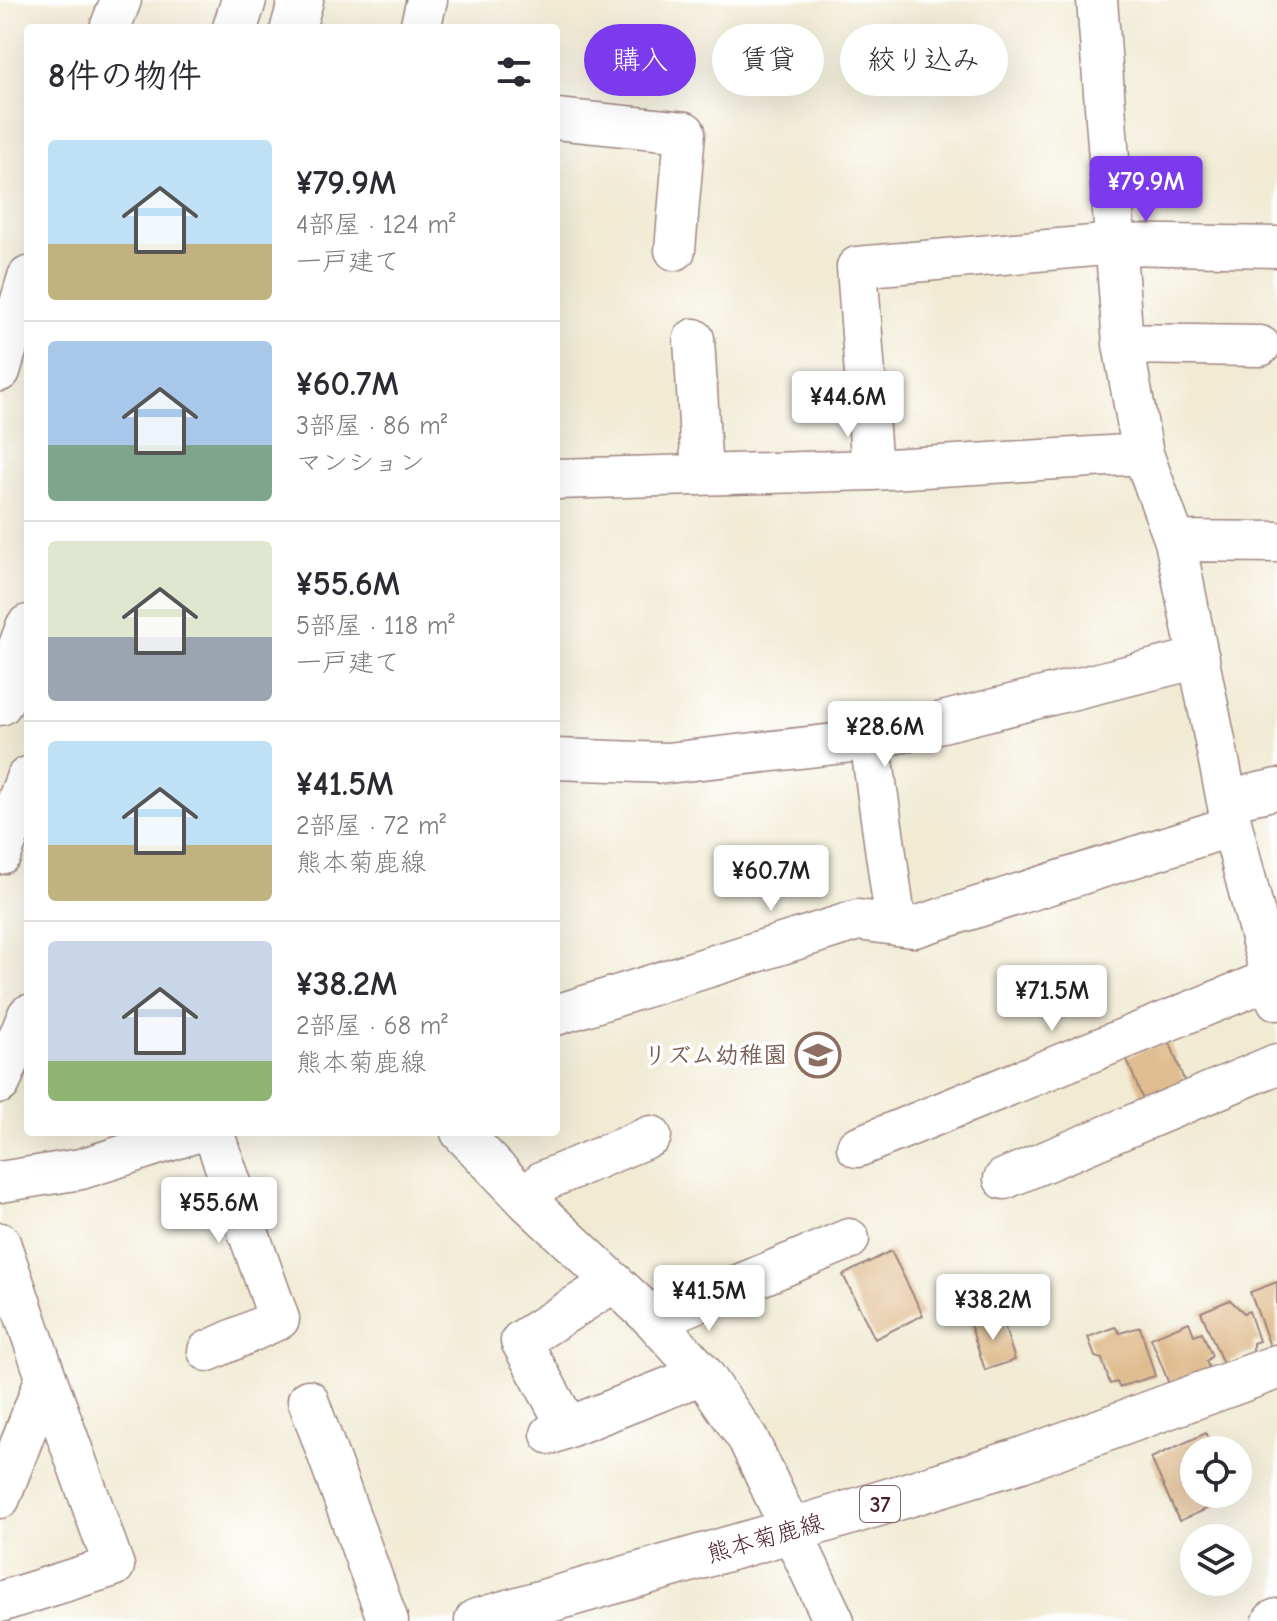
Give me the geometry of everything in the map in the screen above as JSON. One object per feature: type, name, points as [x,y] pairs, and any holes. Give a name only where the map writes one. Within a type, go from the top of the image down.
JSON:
[{"type":"main road","points":[[236,24],[244,0]]},
{"type":"main road","points":[[294,24],[301,0]]},
{"type":"main road","points":[[0,703],[24,638]]},
{"type":"main road","points":[[0,852],[24,789]]},
{"type":"main road","name":"熊本菊鹿線","points":[[477,1621],[790,1531],[1021,1460],[1277,1367]]},
{"type":"street","points":[[112,24],[121,0]]},
{"type":"street","points":[[421,24],[427,0]]},
{"type":"street","points":[[857,1147],[1274,989],[1229,813],[1175,541],[1143,454],[1123,344],[1097,0]]},
{"type":"street","points":[[560,119],[685,132],[675,250]]},
{"type":"street","points":[[872,470],[857,267],[1115,244],[1277,247]]},
{"type":"street","points":[[13,353],[24,297]]},
{"type":"street","points":[[694,339],[702,475]]},
{"type":"street","points":[[1123,344],[1260,346]]},
{"type":"street","points":[[560,479],[872,470],[1143,454]]},
{"type":"street","points":[[1175,541],[1277,542]]},
{"type":"street","points":[[560,759],[667,763],[870,740],[1199,658]]},
{"type":"street","points":[[870,740],[896,925]]},
{"type":"street","points":[[560,1014],[858,920],[915,927],[1229,813],[1277,789]]},
{"type":"street","points":[[0,1083],[24,1025]]},
{"type":"street","points":[[1004,1179],[1277,1064]]},
{"type":"street","points":[[0,1182],[81,1169],[184,1136]]},
{"type":"street","points":[[208,1351],[279,1319],[214,1136]]},
{"type":"street","points":[[465,1136],[528,1202],[654,1320],[703,1374],[748,1439],[834,1621]]},
{"type":"street","points":[[528,1202],[543,1181],[651,1136]]},
{"type":"street","points":[[654,1320],[849,1239]]},
{"type":"street","points":[[0,1243],[114,1566],[0,1602]]},
{"type":"street","points":[[614,1282],[521,1341],[559,1431],[703,1374]]},
{"type":"street","points":[[0,1498],[46,1377]]},
{"type":"street","points":[[308,1400],[388,1621]]},
{"type":"building","points":[[1169,1040],[1189,1094],[1147,1110],[1126,1057]]},
{"type":"building","points":[[891,1251],[923,1315],[875,1339],[843,1275]]},
{"type":"building","points":[[1277,1282],[1277,1344],[1270,1346],[1250,1292]]},
{"type":"building","points":[[1230,1300],[1244,1313],[1249,1311],[1259,1341],[1253,1343],[1253,1352],[1223,1364],[1201,1312]]},
{"type":"building","points":[[1001,1315],[1015,1360],[985,1370],[970,1324]]},
{"type":"building","points":[[1189,1322],[1194,1335],[1202,1332],[1212,1356],[1206,1361],[1209,1368],[1169,1384],[1151,1338]]},
{"type":"building","points":[[1115,1327],[1120,1333],[1140,1327],[1155,1376],[1119,1387],[1117,1382],[1110,1384],[1102,1359],[1095,1357],[1088,1337]]},
{"type":"building","points":[[1180,1445],[1180,1508],[1209,1508],[1179,1521],[1151,1458]]},
{"type":"place","name":"リズム幼稚園","points":[[818,1055]]}]
